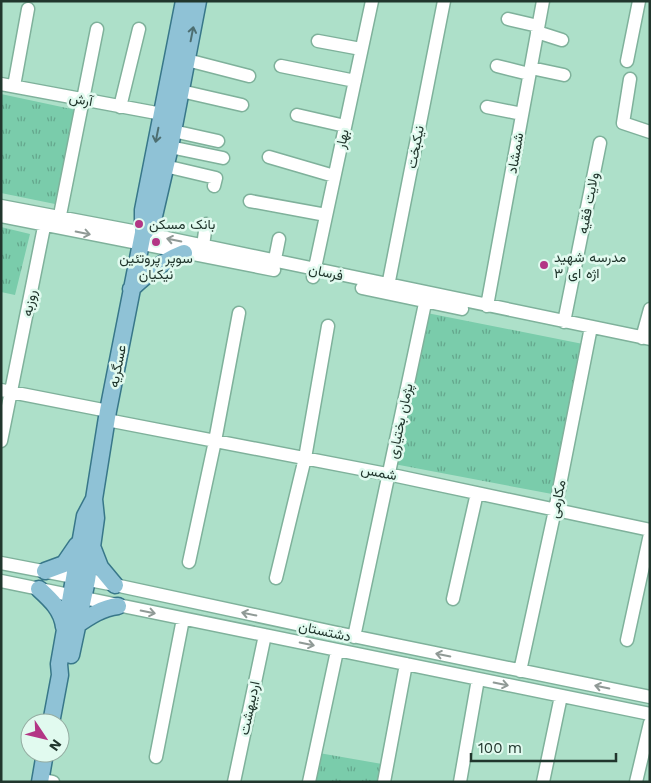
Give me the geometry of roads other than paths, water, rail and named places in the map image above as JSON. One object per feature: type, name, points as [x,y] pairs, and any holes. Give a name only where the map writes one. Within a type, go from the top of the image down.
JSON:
[{"type":"main road","name":"عسگریه","points":[[53,713],[60,675],[59,664],[71,627],[87,543],[85,516],[94,500],[131,289],[142,239],[143,210],[184,1]]},
{"type":"main road","name":"عسگریه","points":[[142,239],[154,216],[170,147],[198,1]]},
{"type":"main road","points":[[131,289],[152,270],[184,252]]},
{"type":"main road","points":[[45,571],[64,564],[87,543],[100,567],[115,585]]},
{"type":"main road","points":[[39,589],[55,604],[71,627],[96,612],[118,606]]},
{"type":"main road","points":[[44,781],[45,763]]},
{"type":"street","name":"نیکبخت","points":[[387,289],[444,1]]},
{"type":"street","name":"شمشاد","points":[[486,306],[543,1]]},
{"type":"street","points":[[627,61],[639,1]]},
{"type":"street","name":"بهار","points":[[314,274],[370,2]]},
{"type":"street","points":[[14,86],[28,9]]},
{"type":"street","points":[[508,19],[538,29],[562,40]]},
{"type":"street","name":"روزبه","points":[[1,441],[6,391],[84,100],[97,29]]},
{"type":"street","points":[[120,107],[140,29]]},
{"type":"street","points":[[318,41],[361,49]]},
{"type":"street","points":[[187,60],[249,76]]},
{"type":"street","points":[[282,66],[354,81]]},
{"type":"street","points":[[497,66],[564,76]]},
{"type":"street","points":[[630,79],[623,123],[650,132]]},
{"type":"street","name":"آرش","points":[[1,84],[162,114]]},
{"type":"street","points":[[181,91],[242,105]]},
{"type":"street","points":[[487,107],[522,114]]},
{"type":"street","points":[[297,115],[345,126]]},
{"type":"street","points":[[173,131],[218,141]]},
{"type":"street","name":"ولایت فقیه","points":[[564,322],[600,143]]},
{"type":"street","points":[[170,147],[223,158]]},
{"type":"street","points":[[269,157],[334,176]]},
{"type":"street","points":[[165,166],[216,178],[214,186]]},
{"type":"street","points":[[250,201],[326,215]]},
{"type":"street","name":"فرسان","points":[[1,206],[52,221],[142,239],[203,246],[273,265],[387,289],[481,312],[647,342]]},
{"type":"street","name":"فرسان","points":[[1,216],[52,221]]},
{"type":"street","points":[[203,246],[206,224]]},
{"type":"street","name":"فرسان","points":[[142,239],[184,252],[273,265]]},
{"type":"street","points":[[273,265],[279,239]]},
{"type":"street","name":"فرسان","points":[[426,298],[486,306],[564,322],[590,331]]},
{"type":"street","name":"پژمان بختیاری","points":[[354,637],[426,298]]},
{"type":"street","points":[[647,342],[650,309]]},
{"type":"street","points":[[190,562],[239,313]]},
{"type":"street","points":[[276,578],[305,458],[328,326]]},
{"type":"street","name":"مکارمی","points":[[520,670],[555,510],[590,331]]},
{"type":"street","name":"شمس","points":[[6,391],[215,442],[389,474],[650,532]]},
{"type":"street","points":[[453,599],[476,493]]},
{"type":"street","points":[[626,640],[650,532]]},
{"type":"street","name":"دشتستان","points":[[1,562],[354,637],[650,697]]},
{"type":"street","name":"دشتستان","points":[[1,581],[650,714]]},
{"type":"street","points":[[156,757],[183,619]]},
{"type":"street","name":"اردیبهشت","points":[[234,782],[265,635]]},
{"type":"street","points":[[309,782],[337,650]]},
{"type":"street","points":[[384,782],[406,664]]},
{"type":"street","points":[[460,782],[478,679]]},
{"type":"street","points":[[574,699],[576,682]]},
{"type":"street","points":[[543,782],[561,696]]},
{"type":"street","points":[[636,782],[650,723]]},
{"type":"place","name":"بانک مسکن","points":[[139,224]]},
{"type":"place","name":"سوپر پروتئین نیکیان","points":[[156,242]]},
{"type":"place","name":"مدرسه شهید اژه ای ۳","points":[[544,265]]}]
